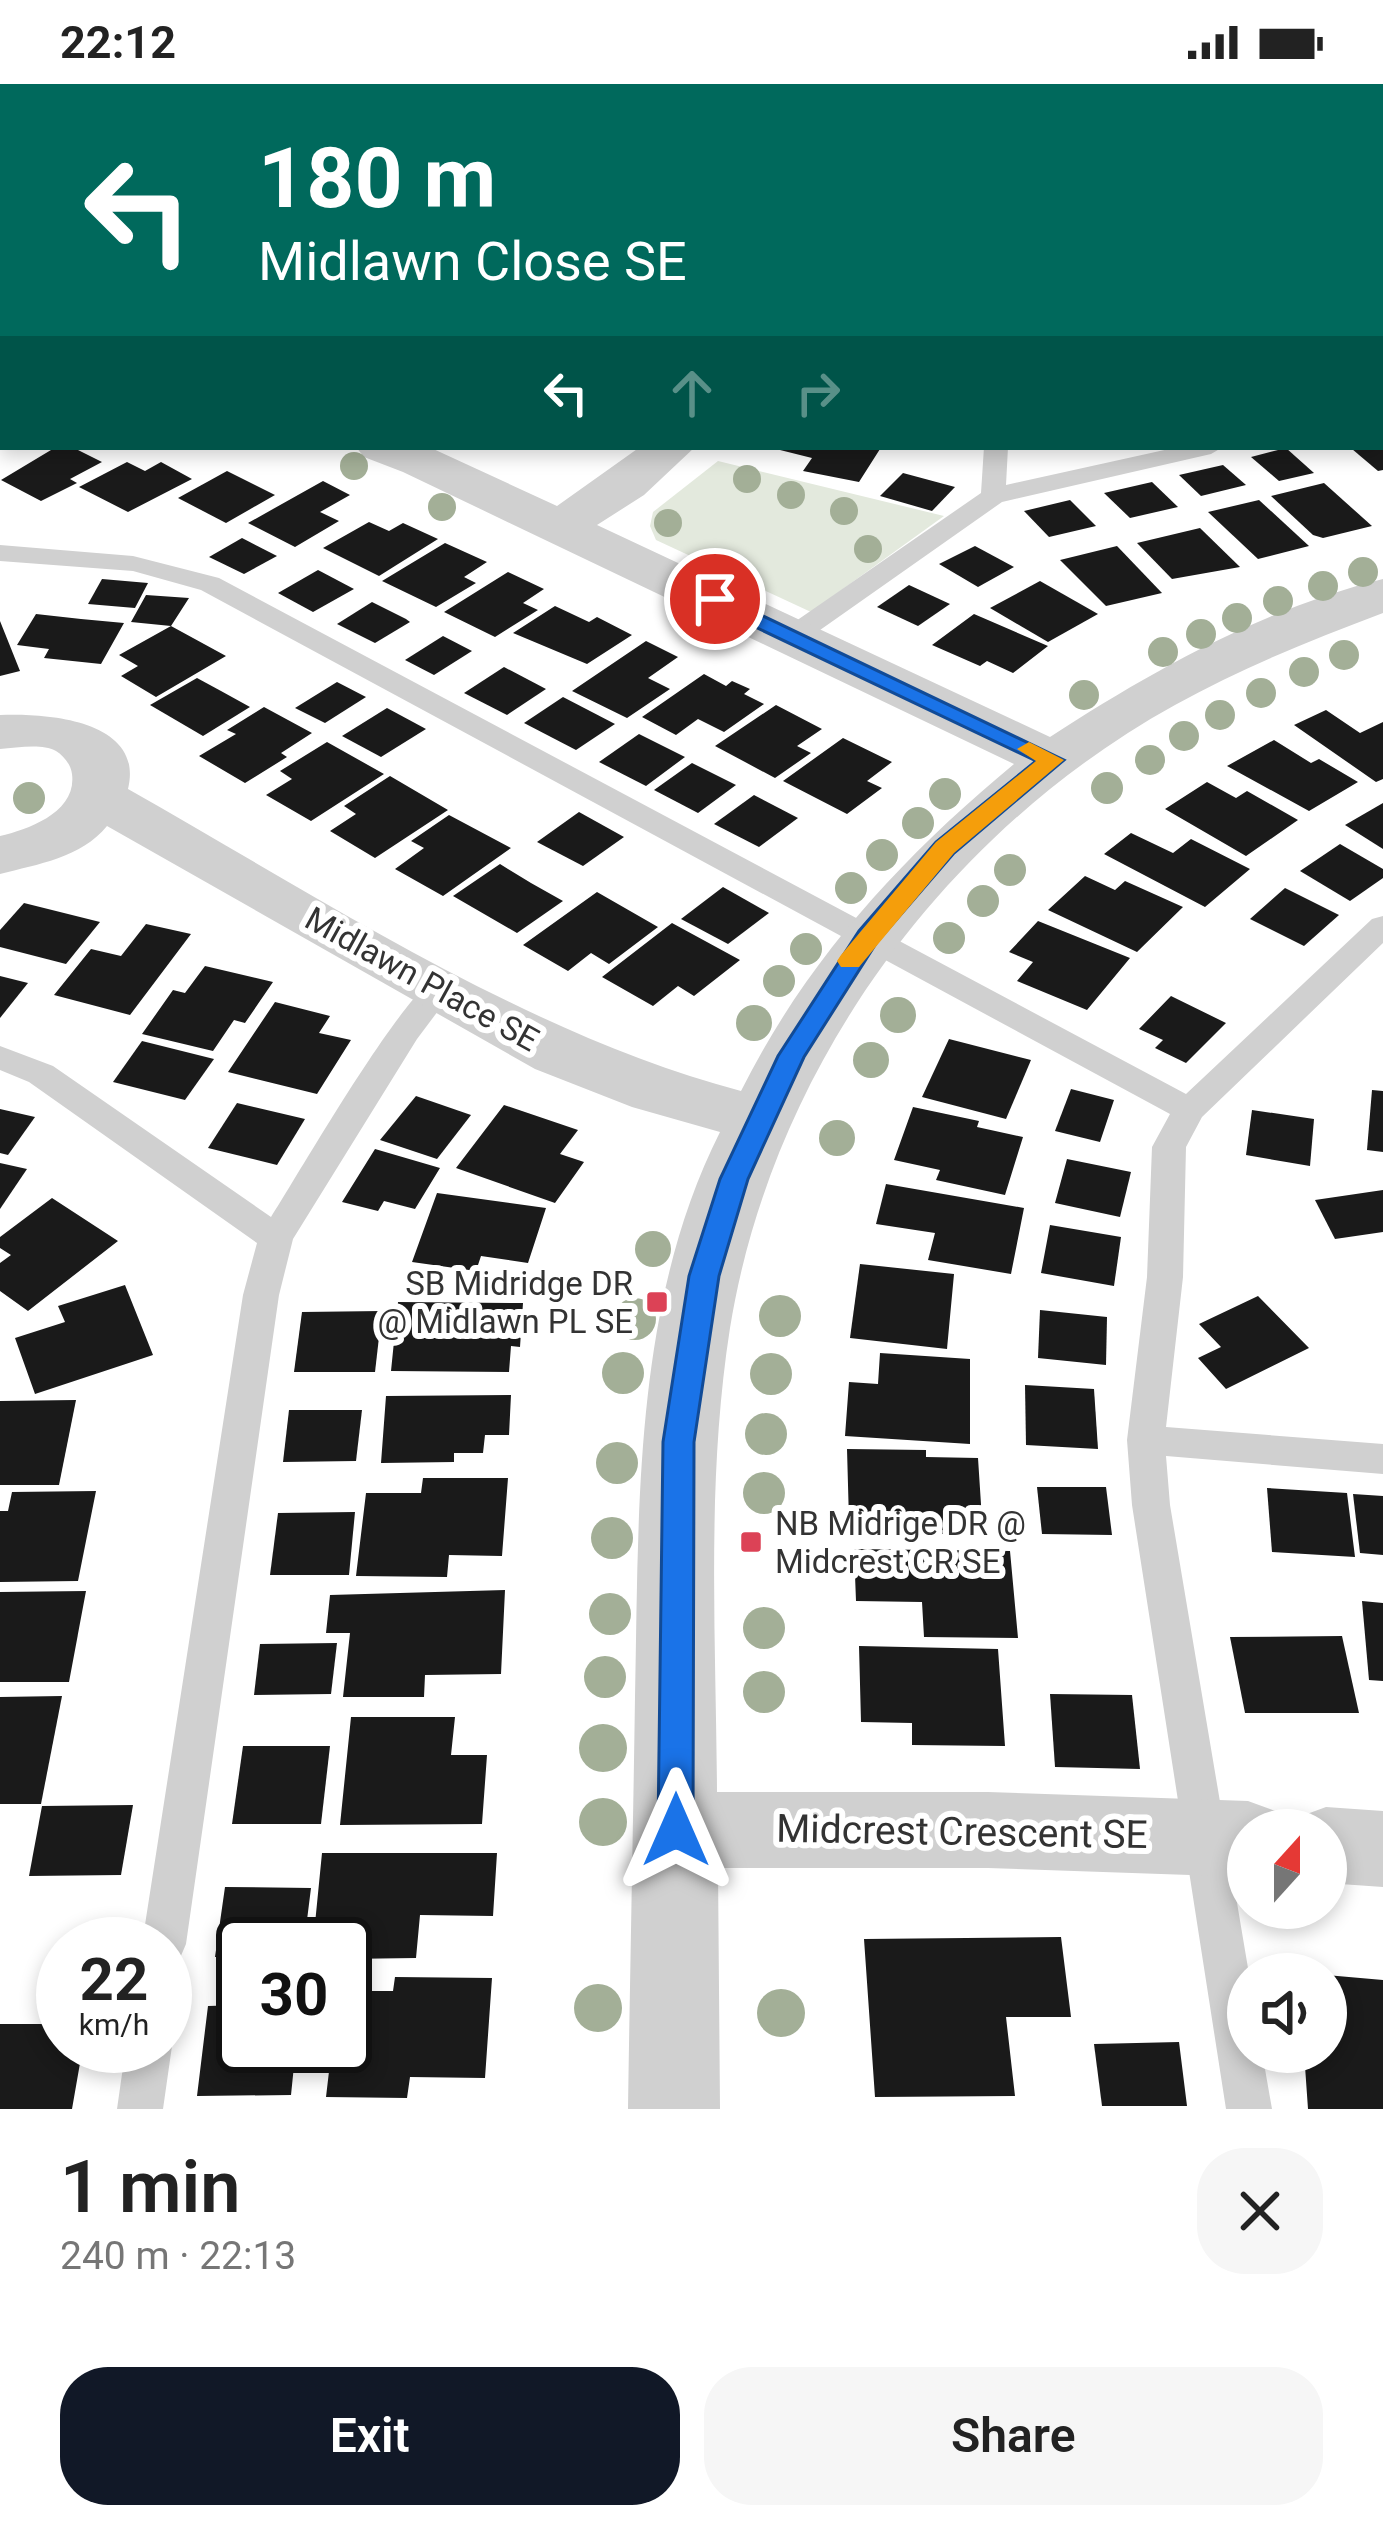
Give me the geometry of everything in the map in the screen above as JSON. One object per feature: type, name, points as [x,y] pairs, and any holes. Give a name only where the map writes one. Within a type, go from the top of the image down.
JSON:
[{"type":"street","points":[[388,450],[560,526],[1052,760]]},
{"type":"street","points":[[560,526],[626,484],[666,450]]},
{"type":"street","points":[[674,2109],[679,1442],[704,1276],[734,1179],[760,1119],[791,1056],[868,937],[945,848],[1052,760],[1202,668],[1383,595]]},
{"type":"street","points":[[0,732],[50,731],[89,748],[103,766],[102,798],[86,820],[23,852],[0,855]]},
{"type":"street","name":"Midlawn Place SE","points":[[102,798],[499,1022],[604,1073],[760,1119]]},
{"type":"street","name":"Midcrest Crescent SE","points":[[676,1830],[988,1829],[1226,1838]]},
{"type":"street","points":[[1347,1847],[1383,1850]]},
{"type":"lane","points":[[993,496],[996,450]]},
{"type":"lane","points":[[793,636],[993,496],[1198,450]]},
{"type":"lane","points":[[0,553],[130,561],[210,584],[1189,1110]]},
{"type":"lane","points":[[1249,2109],[1226,1838],[1151,1505],[1146,1440],[1165,1277],[1169,1147],[1189,1110],[1383,926]]},
{"type":"lane","points":[[168,1917],[261,1295],[276,1238],[406,1031],[440,987]]},
{"type":"lane","points":[[0,1057],[41,1074],[276,1238]]},
{"type":"lane","points":[[1146,1440],[1383,1459]]},
{"type":"lane","points":[[140,2109],[145,2073]]},
{"type":"shaded area","points":[[718,461],[944,516],[811,612],[656,540],[650,526],[653,512]]},
{"type":"building","points":[[51,450],[78,450],[102,462],[70,479],[77,483],[41,501],[1,480]]},
{"type":"building","points":[[780,450],[879,450],[859,482],[803,471],[812,458]]},
{"type":"building","points":[[1288,450],[1314,473],[1279,481],[1251,457]]},
{"type":"building","points":[[1353,450],[1383,450],[1383,470],[1378,471]]},
{"type":"building","points":[[127,462],[145,471],[161,462],[192,479],[128,512],[79,487]]},
{"type":"building","points":[[1223,465],[1246,485],[1201,496],[1179,475]]},
{"type":"building","points":[[227,471],[275,495],[226,523],[178,498]]},
{"type":"building","points":[[903,473],[955,487],[932,511],[880,496]]},
{"type":"building","points":[[323,481],[350,495],[320,512],[339,521],[295,547],[248,523]]},
{"type":"building","points":[[1152,482],[1178,507],[1130,518],[1104,493]]},
{"type":"building","points":[[1324,483],[1372,526],[1323,538],[1313,535],[1271,496]]},
{"type":"building","points":[[1070,500],[1096,526],[1049,537],[1024,511]]},
{"type":"building","points":[[1259,500],[1309,546],[1258,559],[1208,512]]},
{"type":"building","points":[[369,522],[389,531],[403,523],[438,539],[379,576],[323,548]]},
{"type":"building","points":[[1200,528],[1240,567],[1172,579],[1137,543]]},
{"type":"building","points":[[242,538],[277,556],[244,574],[209,557]]},
{"type":"building","points":[[445,543],[487,562],[464,577],[476,583],[436,607],[382,581]]},
{"type":"building","points":[[975,546],[1014,567],[978,587],[939,564]]},
{"type":"building","points":[[1117,546],[1162,593],[1106,606],[1060,560]]},
{"type":"building","points":[[318,570],[354,589],[313,612],[278,593]]},
{"type":"building","points":[[508,572],[544,589],[523,603],[538,610],[495,637],[444,612]]},
{"type":"building","points":[[102,579],[148,583],[135,608],[88,604]]},
{"type":"building","points":[[1040,581],[1098,614],[1048,642],[990,608]]},
{"type":"building","points":[[909,585],[950,604],[918,626],[877,607]]},
{"type":"building","points":[[146,595],[189,598],[171,626],[131,622]]},
{"type":"building","points":[[372,602],[410,622],[375,643],[337,624]]},
{"type":"building","points":[[555,606],[589,622],[597,617],[632,635],[587,664],[513,633]]},
{"type":"building","points":[[36,614],[124,623],[101,664],[44,658],[49,649],[17,645]]},
{"type":"building","points":[[974,614],[1048,646],[1013,673],[987,661],[980,666],[932,645]]},
{"type":"building","points":[[0,621],[20,671],[0,676]]},
{"type":"building","points":[[171,626],[226,656],[156,697],[121,676],[138,666],[119,655]]},
{"type":"building","points":[[443,636],[472,651],[434,675],[405,660]]},
{"type":"building","points":[[646,641],[678,657],[648,678],[670,689],[627,718],[572,691]]},
{"type":"building","points":[[504,667],[546,689],[507,715],[464,693]]},
{"type":"building","points":[[704,674],[726,686],[732,681],[750,689],[744,694],[764,704],[724,732],[698,719],[676,735],[642,717]]},
{"type":"building","points":[[197,678],[250,707],[203,736],[150,705]]},
{"type":"building","points":[[337,682],[366,697],[325,723],[295,708]]},
{"type":"building","points":[[563,697],[615,724],[576,750],[524,723]]},
{"type":"building","points":[[776,705],[822,729],[797,746],[811,753],[775,778],[715,746]]},
{"type":"building","points":[[264,707],[312,733],[281,753],[287,757],[245,783],[199,756],[236,734],[227,730]]},
{"type":"building","points":[[387,708],[426,729],[381,757],[342,736]]},
{"type":"building","points":[[1326,710],[1360,733],[1383,722],[1383,779],[1376,782],[1294,725]]},
{"type":"building","points":[[639,734],[685,757],[646,786],[599,762]]},
{"type":"building","points":[[843,738],[892,762],[867,781],[882,788],[847,814],[783,781]]},
{"type":"building","points":[[1274,740],[1311,763],[1319,759],[1358,782],[1309,811],[1227,766]]},
{"type":"building","points":[[327,742],[384,774],[311,821],[266,795],[292,779],[280,771]]},
{"type":"building","points":[[692,763],[736,785],[698,813],[654,790]]},
{"type":"building","points":[[390,776],[448,810],[375,858],[330,831],[356,814],[344,806]]},
{"type":"building","points":[[1207,782],[1236,798],[1247,791],[1298,820],[1246,856],[1165,809]]},
{"type":"building","points":[[754,795],[798,818],[759,847],[714,824]]},
{"type":"building","points":[[1383,803],[1383,849],[1345,825]]},
{"type":"building","points":[[579,812],[624,837],[583,866],[537,842]]},
{"type":"building","points":[[449,815],[511,848],[443,896],[395,869],[424,848],[411,841]]},
{"type":"building","points":[[1131,833],[1173,853],[1191,839],[1250,869],[1205,907],[1104,854]]},
{"type":"building","points":[[1340,844],[1383,869],[1383,878],[1350,901],[1300,871]]},
{"type":"building","points":[[500,864],[563,901],[517,933],[453,896]]},
{"type":"building","points":[[1085,876],[1115,890],[1125,881],[1183,907],[1137,952],[1048,910]]},
{"type":"building","points":[[723,887],[769,913],[728,944],[681,919]]},
{"type":"building","points":[[1285,888],[1339,915],[1304,946],[1250,919]]},
{"type":"building","points":[[597,892],[658,927],[609,964],[591,953],[568,971],[523,945]]},
{"type":"building","points":[[24,903],[100,922],[66,964],[0,947],[0,930]]},
{"type":"building","points":[[1038,921],[1130,958],[1087,1010],[1017,981],[1033,962],[1009,952]]},
{"type":"building","points":[[672,923],[740,960],[694,996],[678,986],[653,1006],[602,977]]},
{"type":"building","points":[[146,924],[191,934],[130,1015],[54,995],[91,949],[121,956]]},
{"type":"building","points":[[205,966],[273,982],[245,1023],[234,1020],[213,1051],[142,1034],[173,990],[185,993]]},
{"type":"building","points":[[0,976],[28,983],[0,1018]]},
{"type":"building","points":[[1171,996],[1226,1023],[1186,1063],[1155,1048],[1163,1040],[1139,1029]]},
{"type":"building","points":[[275,1002],[330,1016],[319,1033],[351,1040],[317,1094],[228,1072]]},
{"type":"building","points":[[949,1039],[1031,1060],[1006,1119],[922,1097]]},
{"type":"building","points":[[142,1041],[214,1059],[185,1100],[113,1082]]},
{"type":"building","points":[[1071,1089],[1114,1100],[1100,1142],[1055,1131]]},
{"type":"building","points":[[1372,1090],[1383,1091],[1383,1152],[1367,1150]]},
{"type":"building","points":[[416,1096],[471,1115],[437,1159],[380,1140]]},
{"type":"building","points":[[237,1103],[305,1119],[277,1165],[208,1148]]},
{"type":"building","points":[[504,1105],[578,1130],[560,1154],[584,1162],[555,1203],[456,1168]]},
{"type":"building","points":[[913,1107],[979,1121],[977,1127],[1023,1137],[1005,1195],[936,1180],[940,1170],[894,1160]]},
{"type":"building","points":[[0,1109],[35,1117],[8,1155],[0,1153]]},
{"type":"building","points":[[1252,1110],[1314,1119],[1310,1166],[1246,1155]]},
{"type":"building","points":[[375,1149],[440,1168],[415,1209],[384,1201],[378,1211],[342,1202]]},
{"type":"building","points":[[1067,1159],[1131,1172],[1120,1217],[1055,1203]]},
{"type":"building","points":[[0,1163],[27,1169],[0,1209]]},
{"type":"building","points":[[886,1184],[1024,1208],[1011,1274],[928,1260],[935,1233],[876,1224]]},
{"type":"building","points":[[1383,1190],[1383,1232],[1335,1239],[1315,1200]]},
{"type":"building","points":[[437,1193],[546,1208],[528,1263],[481,1256],[476,1271],[412,1262]]},
{"type":"building","points":[[52,1198],[118,1241],[28,1311],[0,1291],[0,1263],[11,1255],[0,1248],[0,1237]]},
{"type":"building","points":[[1050,1225],[1121,1237],[1114,1286],[1041,1273]]},
{"type":"building","points":[[860,1264],[954,1274],[947,1349],[850,1338]]},
{"type":"building","points":[[125,1285],[153,1355],[35,1394],[15,1338],[65,1322],[58,1306]]},
{"type":"building","points":[[1258,1296],[1309,1348],[1226,1389],[1198,1358],[1221,1347],[1199,1324]]},
{"type":"building","points":[[398,1302],[523,1303],[520,1347],[511,1346],[509,1372],[391,1371]]},
{"type":"building","points":[[1040,1310],[1107,1317],[1106,1365],[1038,1358]]},
{"type":"building","points":[[382,1311],[375,1372],[294,1372],[302,1312]]},
{"type":"building","points":[[880,1353],[970,1359],[970,1444],[845,1436],[849,1382],[878,1384]]},
{"type":"building","points":[[1025,1385],[1094,1389],[1098,1449],[1026,1445]]},
{"type":"building","points":[[511,1395],[509,1435],[485,1435],[483,1453],[454,1453],[454,1462],[381,1463],[386,1396]]},
{"type":"building","points":[[76,1400],[59,1485],[0,1485],[0,1401]]},
{"type":"building","points":[[289,1410],[362,1410],[356,1461],[283,1462]]},
{"type":"building","points":[[847,1449],[926,1450],[926,1457],[978,1458],[983,1535],[916,1533],[915,1522],[849,1521]]},
{"type":"building","points":[[423,1478],[508,1478],[502,1556],[449,1555],[447,1577],[356,1576],[366,1493],[421,1493]]},
{"type":"building","points":[[1037,1487],[1106,1487],[1112,1535],[1042,1534]]},
{"type":"building","points":[[1267,1488],[1347,1493],[1355,1557],[1272,1552]]},
{"type":"building","points":[[96,1491],[78,1581],[0,1582],[0,1511],[8,1511],[12,1492]]},
{"type":"building","points":[[1353,1494],[1383,1496],[1383,1555],[1360,1553]]},
{"type":"building","points":[[355,1512],[349,1575],[270,1575],[278,1513]]},
{"type":"building","points":[[854,1549],[1010,1551],[1018,1638],[924,1637],[922,1602],[856,1601]]},
{"type":"building","points":[[505,1590],[501,1674],[425,1675],[424,1697],[343,1697],[350,1633],[326,1633],[330,1595]]},
{"type":"building","points":[[86,1591],[69,1682],[0,1682],[0,1592]]},
{"type":"building","points":[[1362,1601],[1383,1603],[1383,1681],[1369,1680]]},
{"type":"building","points":[[1342,1636],[1359,1713],[1245,1713],[1230,1637]]},
{"type":"building","points":[[337,1643],[331,1694],[254,1695],[260,1644]]},
{"type":"building","points":[[859,1646],[998,1649],[1005,1746],[912,1745],[912,1723],[861,1722]]},
{"type":"building","points":[[1050,1694],[1132,1695],[1140,1769],[1055,1767]]},
{"type":"building","points":[[62,1696],[41,1804],[0,1804],[0,1697]]},
{"type":"building","points":[[351,1717],[455,1717],[451,1755],[487,1755],[482,1824],[340,1825]]},
{"type":"building","points":[[243,1746],[330,1746],[321,1824],[232,1824]]},
{"type":"building","points":[[133,1805],[121,1875],[29,1876],[42,1806]]},
{"type":"building","points":[[322,1853],[497,1853],[493,1916],[420,1915],[416,1958],[372,1959],[372,1917],[316,1917]]},
{"type":"building","points":[[225,1887],[311,1888],[307,1917],[221,1917]]},
{"type":"building","points":[[1061,1937],[1071,2017],[1006,2017],[1015,2096],[875,2097],[864,1939]]},
{"type":"building","points":[[395,1977],[492,1978],[485,2078],[410,2077],[407,2098],[326,2097],[329,2073],[372,2073],[372,1991],[393,1991]]},
{"type":"building","points":[[1347,1977],[1383,1980],[1383,2109],[1308,2109],[1305,2073],[1347,2073]]},
{"type":"building","points":[[208,2006],[216,2006],[216,2073],[293,2073],[291,2095],[197,2096]]},
{"type":"building","points":[[0,2024],[36,2024],[36,2073],[78,2073],[72,2109],[0,2109]]},
{"type":"building","points":[[1179,2042],[1187,2106],[1102,2106],[1094,2044]]},
{"type":"slow traffic","points":[[850,961],[945,848],[1052,760],[1029,749]]},
{"type":"place","name":"SB Midridge DR @ Midlawn PL SE","points":[[657,1302]]},
{"type":"place","name":"NB Midrige DR @ Midcrest CR SE","points":[[751,1542]]},
{"type":"route","points":[[676,1830],[679,1442],[704,1276],[734,1179],[791,1056],[868,937],[945,848],[1052,760],[715,599]]}]
